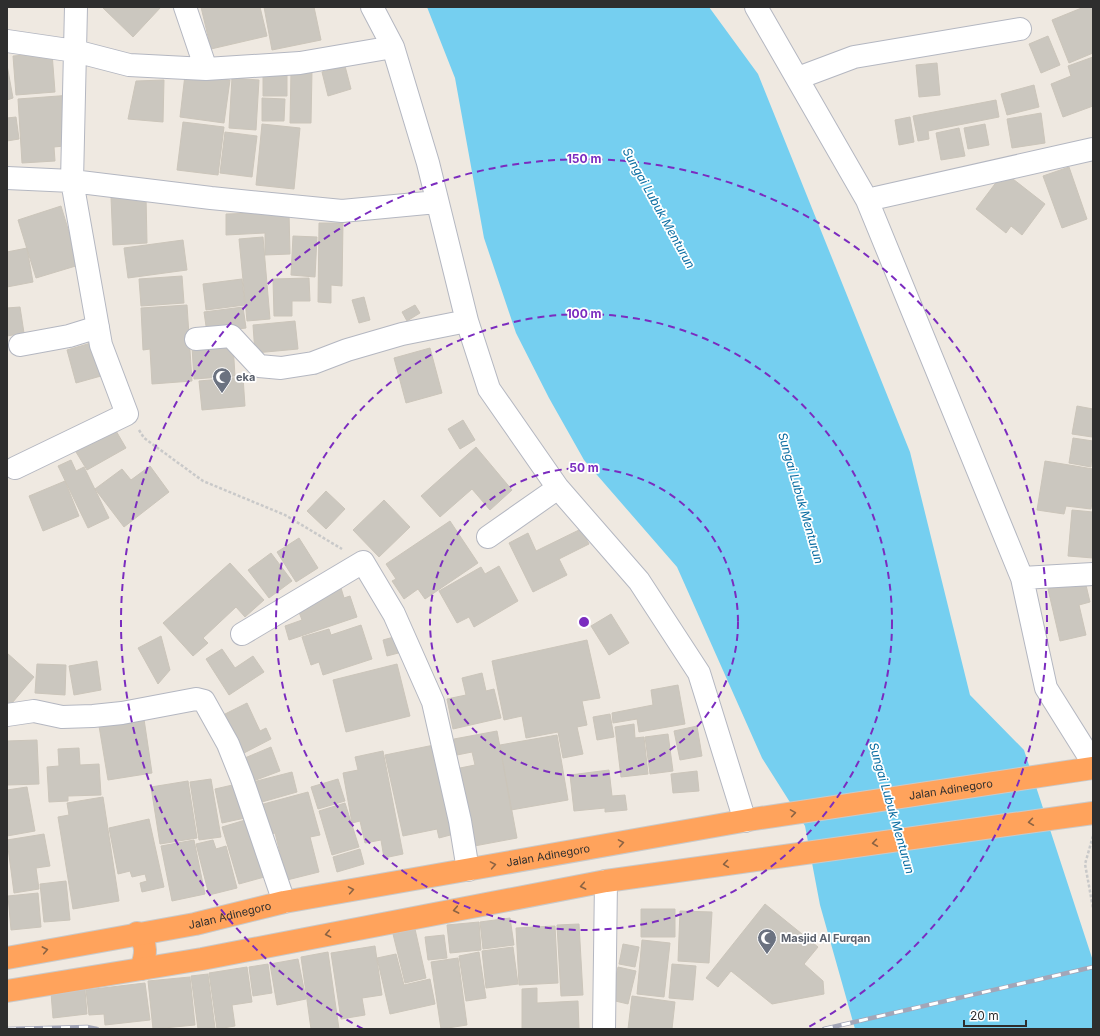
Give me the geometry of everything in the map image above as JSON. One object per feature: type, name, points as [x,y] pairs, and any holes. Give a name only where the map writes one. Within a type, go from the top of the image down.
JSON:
[{"type":"highway","name":"Jalan Adinegoro","points":[[7,958],[137,933],[195,924],[284,902],[750,820],[1093,768]]},
{"type":"highway","points":[[7,992],[202,959],[606,881],[1093,812]]},
{"type":"highway","points":[[195,924],[192,932],[195,954],[202,959]]},
{"type":"highway","points":[[137,933],[143,939],[146,948],[145,959],[141,969]]},
{"type":"street","points":[[15,468],[127,414],[101,345],[72,181],[76,7]]},
{"type":"street","points":[[185,7],[206,69]]},
{"type":"street","points":[[372,7],[393,47],[428,163],[436,202],[445,230],[467,321],[489,389],[558,488],[639,581],[699,673],[750,820]]},
{"type":"street","points":[[760,15],[798,78],[867,200],[1022,578],[1046,688],[1093,763]]},
{"type":"street","points":[[798,78],[854,57],[1020,29]]},
{"type":"street","points":[[7,40],[75,51],[129,65],[206,69],[300,63],[393,47]]},
{"type":"street","points":[[867,200],[1093,150]]},
{"type":"street","points":[[7,178],[72,181],[211,198],[342,211],[436,202]]},
{"type":"street","points":[[196,339],[231,336],[259,366],[281,368],[313,363],[347,350],[402,334],[467,321]]},
{"type":"street","points":[[20,345],[69,336],[98,327]]},
{"type":"street","points":[[488,537],[558,488]]},
{"type":"street","points":[[242,634],[363,562],[394,614],[433,702],[460,821],[468,870]]},
{"type":"street","points":[[1022,578],[1093,574]]},
{"type":"street","points":[[7,715],[34,711],[62,716],[93,716],[122,713],[196,699],[204,701],[228,744],[242,779],[284,902]]},
{"type":"street","points":[[604,1029],[606,881]]},
{"type":"path","points":[[127,414],[144,438],[202,481],[285,515],[363,562]]},
{"type":"path","points":[[1093,836],[1085,864],[1093,908]]},
{"type":"water","name":"Sungai Lubuk Menturun","points":[[427,7],[709,7],[758,74],[910,452],[970,695],[1024,750],[1093,961],[1093,1029],[855,1029],[820,905],[805,826],[762,758],[677,567],[584,460],[549,398],[516,333],[484,238],[455,78]]},
{"type":"building","points":[[102,7],[161,7],[133,37]]},
{"type":"building","points":[[201,7],[260,7],[267,36],[211,49]]},
{"type":"building","points":[[264,7],[314,7],[321,40],[272,50]]},
{"type":"building","points":[[1084,7],[1093,7],[1093,53],[1069,63],[1052,20]]},
{"type":"building","points":[[1048,36],[1060,65],[1041,73],[1029,44]]},
{"type":"building","points":[[52,53],[55,92],[16,95],[13,56]]},
{"type":"building","points":[[1093,57],[1093,106],[1063,117],[1051,84],[1071,76],[1068,66]]},
{"type":"building","points":[[937,63],[940,95],[919,97],[916,65]]},
{"type":"building","points":[[7,65],[13,98],[7,100]]},
{"type":"building","points":[[345,66],[351,89],[328,96],[322,72]]},
{"type":"building","points":[[291,70],[312,70],[311,123],[290,123]]},
{"type":"building","points":[[263,74],[287,74],[287,96],[263,96]]},
{"type":"building","points":[[185,75],[230,80],[224,123],[180,117]]},
{"type":"building","points":[[232,78],[259,80],[256,130],[229,128]]},
{"type":"building","points":[[164,80],[163,122],[128,119],[136,81]]},
{"type":"building","points":[[1034,85],[1039,107],[1007,115],[1001,94]]},
{"type":"building","points":[[72,95],[73,118],[62,119],[64,146],[54,147],[55,161],[22,163],[18,99]]},
{"type":"building","points":[[262,98],[285,99],[284,121],[262,121]]},
{"type":"building","points":[[996,100],[999,117],[928,131],[929,139],[918,141],[913,116]]},
{"type":"building","points":[[1041,113],[1045,143],[1012,148],[1007,119]]},
{"type":"building","points":[[16,117],[19,139],[7,141],[7,118]]},
{"type":"building","points":[[910,117],[914,142],[899,145],[895,120]]},
{"type":"building","points":[[183,122],[224,127],[218,175],[177,170]]},
{"type":"building","points":[[262,124],[300,128],[294,189],[256,185]]},
{"type":"building","points":[[985,124],[989,145],[968,149],[964,128]]},
{"type":"building","points":[[959,128],[965,156],[941,160],[936,133]]},
{"type":"building","points":[[225,132],[257,136],[252,177],[220,173]]},
{"type":"building","points":[[1069,167],[1087,219],[1062,228],[1043,176]]},
{"type":"building","points":[[1004,172],[1045,204],[1022,235],[1011,226],[1006,233],[976,209]]},
{"type":"building","points":[[146,196],[147,243],[113,245],[111,197]]},
{"type":"building","points":[[61,206],[79,265],[36,278],[18,220]]},
{"type":"building","points":[[289,212],[290,254],[265,255],[265,233],[226,235],[226,214]]},
{"type":"building","points":[[319,223],[343,223],[342,286],[331,285],[331,303],[318,302]]},
{"type":"building","points":[[293,236],[317,237],[315,277],[291,275]]},
{"type":"building","points":[[263,237],[270,319],[247,321],[239,239]]},
{"type":"building","points":[[183,240],[187,270],[128,278],[124,248]]},
{"type":"building","points":[[27,248],[33,282],[7,287],[7,252]]},
{"type":"building","points":[[182,276],[184,303],[141,306],[139,279]]},
{"type":"building","points":[[309,278],[310,301],[292,301],[292,316],[274,316],[273,279]]},
{"type":"building","points":[[242,279],[245,305],[206,310],[203,284]]},
{"type":"building","points":[[364,297],[370,320],[359,323],[352,300]]},
{"type":"building","points":[[187,305],[192,381],[152,384],[150,349],[143,350],[141,308]]},
{"type":"building","points":[[415,305],[420,313],[407,321],[402,312]]},
{"type":"building","points":[[20,307],[24,333],[7,336],[7,308]]},
{"type":"building","points":[[243,307],[246,328],[207,333],[204,312]]},
{"type":"building","points":[[295,321],[298,349],[255,353],[253,325]]},
{"type":"building","points":[[91,343],[101,376],[76,383],[67,350]]},
{"type":"building","points":[[233,344],[235,376],[194,379],[192,347]]},
{"type":"building","points":[[430,348],[442,393],[406,403],[394,358]]},
{"type":"building","name":"eka","points":[[243,377],[245,406],[202,410],[199,381]]},
{"type":"building","points":[[1077,406],[1093,409],[1092,437],[1072,434]]},
{"type":"building","points":[[463,420],[475,440],[460,449],[448,429]]},
{"type":"building","points":[[112,424],[126,448],[87,470],[73,447]]},
{"type":"building","points":[[1073,438],[1093,441],[1091,467],[1069,463]]},
{"type":"building","points":[[476,447],[512,490],[490,510],[472,489],[440,517],[421,496]]},
{"type":"building","points":[[71,460],[76,471],[84,467],[109,518],[88,528],[58,466]]},
{"type":"building","points":[[1045,461],[1093,469],[1093,496],[1091,509],[1066,506],[1064,514],[1037,510]]},
{"type":"building","points":[[150,466],[169,492],[124,527],[95,489],[122,469],[131,480]]},
{"type":"building","points":[[65,481],[79,516],[43,531],[29,496]]},
{"type":"building","points":[[326,491],[345,509],[326,529],[307,511]]},
{"type":"building","points":[[384,500],[410,527],[379,557],[353,530]]},
{"type":"building","points":[[1072,510],[1093,512],[1093,558],[1068,556]]},
{"type":"building","points":[[450,521],[478,563],[425,599],[418,589],[404,599],[392,581],[396,579],[386,564]]},
{"type":"building","points":[[581,529],[589,544],[559,559],[567,575],[533,592],[509,543],[528,533],[536,551]]},
{"type":"building","points":[[299,538],[318,568],[296,582],[277,552]]},
{"type":"building","points":[[271,553],[292,581],[269,598],[248,570]]},
{"type":"building","points":[[230,563],[264,600],[245,617],[236,607],[203,638],[208,643],[193,656],[163,623]]},
{"type":"building","points":[[499,566],[518,601],[474,627],[469,617],[457,623],[439,591],[481,567],[485,574]]},
{"type":"building","points":[[1085,581],[1090,602],[1079,605],[1086,635],[1060,641],[1048,589]]},
{"type":"building","points":[[341,588],[344,598],[350,596],[357,617],[289,640],[285,626],[302,620],[296,604]]},
{"type":"building","points":[[611,614],[629,643],[609,655],[591,626]]},
{"type":"building","points":[[361,625],[372,659],[323,675],[319,662],[311,665],[302,637],[329,629],[331,635]]},
{"type":"building","points":[[401,635],[406,651],[387,656],[383,640]]},
{"type":"building","points":[[161,636],[170,670],[158,684],[138,648]]},
{"type":"building","points":[[587,640],[600,698],[582,701],[587,725],[577,727],[583,754],[563,758],[558,732],[526,738],[522,716],[504,720],[492,661]]},
{"type":"building","points":[[222,649],[235,668],[253,656],[264,672],[229,695],[206,659]]},
{"type":"building","points":[[7,653],[34,677],[7,709]]},
{"type":"building","points":[[97,661],[101,690],[74,695],[69,666]]},
{"type":"building","points":[[37,664],[66,665],[65,695],[35,693]]},
{"type":"building","points":[[397,664],[410,716],[346,732],[333,680]]},
{"type":"building","points":[[482,673],[486,691],[494,689],[501,718],[453,729],[447,699],[466,695],[462,678]]},
{"type":"building","points":[[678,685],[685,724],[639,732],[637,719],[613,723],[612,713],[653,705],[651,690]]},
{"type":"building","points":[[247,703],[260,731],[266,728],[271,739],[244,753],[225,714]]},
{"type":"building","points":[[610,714],[614,737],[597,740],[593,717]]},
{"type":"building","points":[[144,719],[152,773],[108,780],[99,726]]},
{"type":"building","points":[[634,724],[635,738],[644,737],[648,774],[621,777],[615,727]]},
{"type":"building","points":[[697,726],[702,756],[680,760],[674,731]]},
{"type":"building","points":[[497,731],[517,838],[469,847],[455,769],[475,765],[472,752],[457,755],[454,739]]},
{"type":"building","points":[[668,734],[673,771],[650,774],[645,737]]},
{"type":"building","points":[[557,735],[568,800],[511,810],[500,745]]},
{"type":"building","points":[[37,740],[39,784],[8,785],[7,741]]},
{"type":"building","points":[[439,744],[458,833],[439,838],[437,829],[403,836],[385,755]]},
{"type":"building","points":[[271,747],[280,771],[248,783],[240,760]]},
{"type":"building","points":[[79,748],[80,765],[99,764],[101,795],[68,796],[68,801],[49,802],[47,767],[59,766],[58,749]]},
{"type":"building","points":[[383,751],[403,854],[384,858],[381,840],[365,843],[360,821],[352,823],[343,773],[358,770],[355,757]]},
{"type":"building","points":[[609,770],[612,796],[625,795],[627,810],[605,812],[605,808],[574,811],[570,775]]},
{"type":"building","points":[[697,771],[699,791],[673,793],[671,774]]},
{"type":"building","points":[[292,772],[297,792],[255,804],[249,783]]},
{"type":"building","points":[[211,779],[221,837],[199,840],[190,782]]},
{"type":"building","points":[[338,779],[345,801],[318,809],[311,787]]},
{"type":"building","points":[[188,781],[197,838],[160,844],[151,787]]},
{"type":"building","points":[[237,784],[245,818],[222,823],[215,789]]},
{"type":"building","points":[[27,787],[35,831],[7,836],[7,790]]},
{"type":"building","points":[[308,792],[320,835],[310,837],[319,872],[287,880],[275,833],[264,836],[256,806]]},
{"type":"building","points":[[103,797],[119,901],[73,909],[58,817],[69,815],[67,803]]},
{"type":"building","points":[[345,803],[359,847],[332,855],[319,811]]},
{"type":"building","points":[[252,818],[268,876],[239,884],[222,827]]},
{"type":"building","points":[[149,819],[164,887],[142,892],[140,883],[147,881],[145,874],[132,877],[130,871],[118,874],[109,828]]},
{"type":"building","points":[[44,834],[50,866],[36,868],[39,889],[14,893],[7,840]]},
{"type":"building","points":[[194,840],[205,894],[172,901],[161,846]]},
{"type":"building","points":[[213,840],[216,849],[226,846],[237,888],[209,895],[196,844]]},
{"type":"building","points":[[360,849],[364,864],[337,872],[333,857]]},
{"type":"building","points":[[66,881],[70,920],[44,922],[40,884]]},
{"type":"building","points":[[38,893],[41,927],[11,930],[8,896]]},
{"type":"building","name":"Masjid Al Furqan","points":[[765,904],[818,947],[804,964],[823,981],[824,994],[772,1004],[731,971],[718,987],[706,978]]},
{"type":"building","points":[[641,909],[675,909],[675,937],[641,937]]},
{"type":"building","points":[[680,911],[712,912],[709,963],[678,961]]},
{"type":"building","points":[[510,918],[514,945],[483,949],[480,922]]},
{"type":"building","points":[[479,922],[481,950],[450,953],[447,925]]},
{"type":"building","points":[[579,924],[583,995],[561,996],[557,925]]},
{"type":"building","points":[[555,926],[558,983],[519,985],[516,928]]},
{"type":"building","points":[[415,929],[426,978],[405,983],[393,934]]},
{"type":"building","points":[[444,935],[447,958],[428,960],[425,937]]},
{"type":"building","points":[[642,940],[670,943],[664,997],[637,994]]},
{"type":"building","points":[[623,944],[639,947],[635,967],[619,964]]},
{"type":"building","points":[[375,946],[382,995],[362,998],[365,1015],[341,1019],[331,953]]},
{"type":"building","points":[[513,947],[518,984],[486,988],[482,951]]},
{"type":"building","points":[[328,952],[339,1029],[311,1029],[301,957]]},
{"type":"building","points":[[479,952],[486,998],[466,1001],[459,956]]},
{"type":"building","points":[[396,954],[404,985],[430,979],[435,1004],[390,1014],[377,958]]},
{"type":"building","points":[[458,958],[467,1025],[441,1029],[431,962]]},
{"type":"building","points":[[298,959],[306,999],[277,1005],[270,964]]},
{"type":"building","points":[[268,964],[272,993],[253,996],[249,967]]},
{"type":"building","points":[[672,964],[696,966],[693,1000],[669,998]]},
{"type":"building","points":[[247,967],[252,1002],[232,1005],[235,1026],[217,1029],[209,973]]},
{"type":"building","points":[[618,967],[636,971],[628,1004],[611,1000]]},
{"type":"building","points":[[208,974],[215,1028],[198,1029],[191,976]]},
{"type":"building","points":[[190,977],[195,1025],[153,1029],[148,981]]},
{"type":"building","points":[[145,983],[150,1020],[105,1025],[104,1014],[89,1015],[86,990]]},
{"type":"building","points":[[537,988],[537,1003],[578,1001],[579,1029],[522,1029],[522,989]]},
{"type":"building","points":[[85,990],[87,1014],[53,1018],[51,993]]},
{"type":"building","points":[[632,996],[675,1002],[672,1029],[628,1029]]},
{"type":"railway","points":[[824,1029],[1093,967]]},
{"type":"railway","points":[[7,1029],[87,1027],[97,1029]]},
{"type":"place","name":"eka","points":[[222,394]]},
{"type":"place","name":"Masjid Al Furqan","points":[[767,955]]}]
